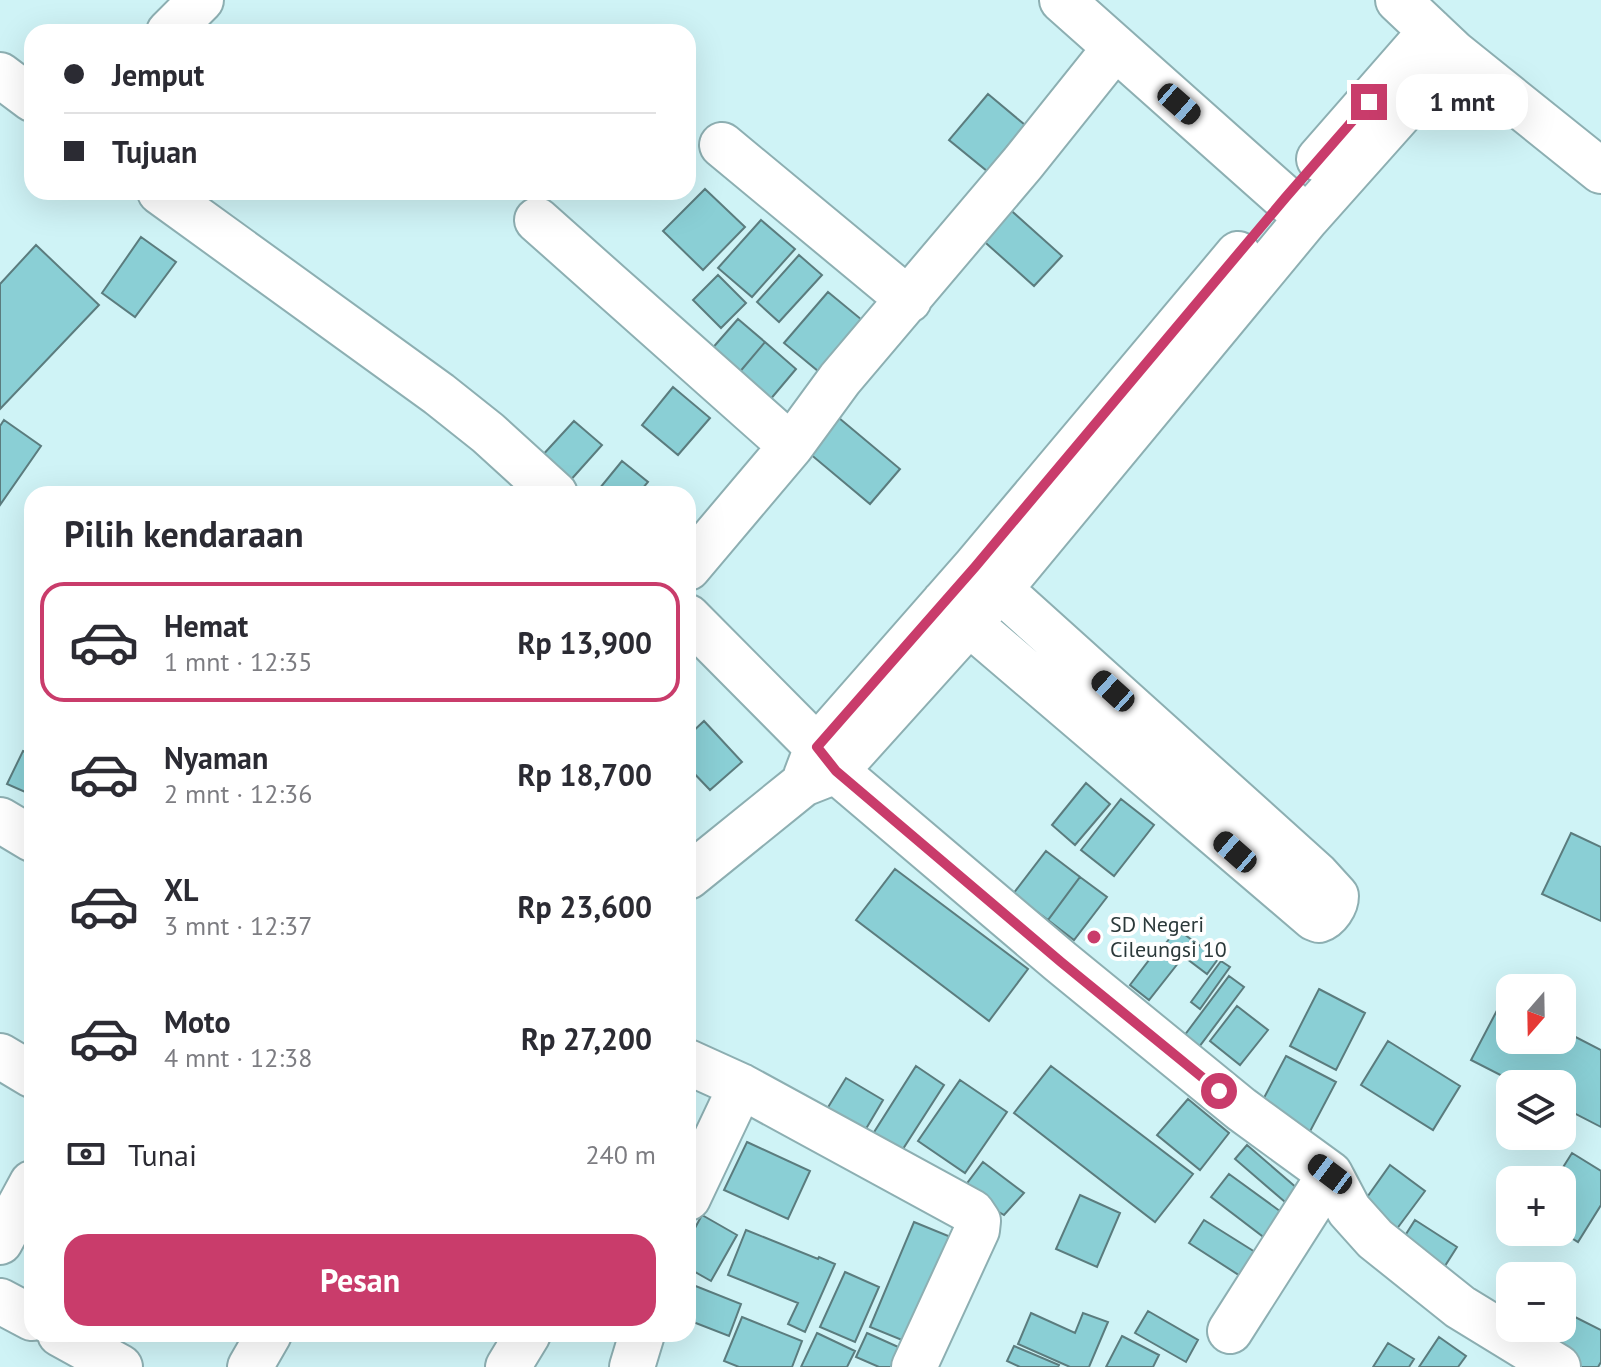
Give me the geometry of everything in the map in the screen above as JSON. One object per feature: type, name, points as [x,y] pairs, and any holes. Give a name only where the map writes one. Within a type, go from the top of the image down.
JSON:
[{"type":"street","points":[[177,24],[201,0]]},
{"type":"street","points":[[1062,0],[1296,208]]},
{"type":"street","points":[[696,868],[819,767],[988,578],[1296,208],[1422,19],[1597,159]]},
{"type":"street","points":[[696,559],[791,446],[840,379],[1023,163],[1115,48]]},
{"type":"street","points":[[0,75],[24,93]]},
{"type":"street","points":[[722,145],[909,300]]},
{"type":"street","points":[[171,200],[439,394],[546,486]]},
{"type":"street","points":[[537,220],[791,446]]},
{"type":"street","points":[[957,613],[1314,918],[1324,918],[1335,904],[1336,896],[1316,874],[988,578]]},
{"type":"street","points":[[696,626],[819,767],[1241,1109],[1330,1174],[1349,1210],[1375,1239],[1460,1307],[1558,1367]]},
{"type":"street","points":[[0,820],[24,834]]},
{"type":"street","points":[[0,1056],[24,1070]]},
{"type":"street","points":[[696,1066],[741,1086],[972,1212],[978,1221],[977,1230],[914,1367]]},
{"type":"street","points":[[696,1181],[741,1086]]},
{"type":"street","points":[[1230,1331],[1330,1174]]},
{"type":"street","points":[[0,1242],[24,1198]]},
{"type":"street","points":[[0,1301],[24,1314]]},
{"type":"street","points":[[75,1342],[120,1367]]},
{"type":"street","points":[[250,1367],[264,1342]]},
{"type":"street","points":[[508,1367],[523,1342]]},
{"type":"street","points":[[632,1367],[640,1342]]},
{"type":"building","points":[[988,94],[1025,125],[987,171],[949,140]]},
{"type":"building","points":[[705,189],[745,227],[703,270],[663,231]]},
{"type":"building","points":[[1006,206],[1062,256],[1034,286],[978,236]]},
{"type":"building","points":[[761,220],[795,249],[752,297],[718,268]]},
{"type":"building","points":[[141,237],[176,262],[135,317],[102,293]]},
{"type":"building","points":[[36,245],[99,305],[0,409],[0,284]]},
{"type":"building","points":[[799,255],[822,275],[779,322],[757,302]]},
{"type":"building","points":[[718,275],[746,303],[721,328],[693,300]]},
{"type":"building","points":[[828,292],[862,320],[818,371],[784,343]]},
{"type":"building","points":[[738,319],[765,342],[738,374],[710,351]]},
{"type":"building","points":[[765,342],[796,369],[769,401],[738,374]]},
{"type":"building","points":[[673,387],[710,418],[678,455],[642,425]]},
{"type":"building","points":[[839,418],[900,469],[870,504],[809,453]]},
{"type":"building","points":[[4,420],[41,446],[0,505],[0,426]]},
{"type":"building","points":[[574,421],[602,445],[568,483],[540,458]]},
{"type":"building","points":[[622,461],[648,482],[645,486],[602,486]]},
{"type":"building","points":[[704,721],[742,762],[710,790],[696,775],[696,728]]},
{"type":"building","points":[[23,751],[24,751],[24,791],[7,784]]},
{"type":"building","points":[[1086,783],[1110,804],[1075,845],[1052,825]]},
{"type":"building","points":[[1121,799],[1154,825],[1114,876],[1081,850]]},
{"type":"building","points":[[1571,833],[1601,847],[1601,921],[1542,894]]},
{"type":"building","points":[[1046,851],[1080,877],[1048,920],[1013,894]]},
{"type":"building","points":[[895,869],[1028,969],[989,1021],[856,920]]},
{"type":"building","points":[[1080,877],[1107,897],[1074,940],[1048,920]]},
{"type":"building","points":[[1177,929],[1218,959],[1207,974],[1166,943]]},
{"type":"building","points":[[1159,947],[1179,962],[1149,1000],[1130,985]]},
{"type":"building","points":[[1221,961],[1230,967],[1200,1009],[1191,1002]]},
{"type":"building","points":[[1229,976],[1244,987],[1190,1059],[1175,1048]]},
{"type":"building","points":[[1319,989],[1365,1013],[1336,1070],[1290,1046]]},
{"type":"building","points":[[1237,1006],[1268,1030],[1240,1065],[1210,1041]]},
{"type":"building","points":[[1496,1012],[1496,1054],[1576,1054],[1576,1037],[1601,1050],[1601,1127],[1576,1114],[1576,1070],[1496,1070],[1496,1073],[1471,1060]]},
{"type":"building","points":[[1388,1041],[1460,1086],[1433,1130],[1361,1085]]},
{"type":"building","points":[[1286,1056],[1336,1082],[1306,1139],[1256,1113]]},
{"type":"building","points":[[916,1066],[944,1085],[892,1166],[864,1148]]},
{"type":"building","points":[[1051,1066],[1193,1174],[1155,1222],[1014,1113]]},
{"type":"building","points":[[846,1078],[883,1100],[857,1144],[819,1122]]},
{"type":"building","points":[[960,1080],[1007,1112],[965,1173],[918,1141]]},
{"type":"building","points":[[1188,1099],[1229,1133],[1200,1170],[1157,1135]]},
{"type":"building","points":[[747,1142],[810,1171],[788,1219],[724,1190]]},
{"type":"building","points":[[1247,1145],[1305,1195],[1292,1208],[1235,1159]]},
{"type":"building","points":[[1572,1153],[1601,1171],[1601,1205],[1578,1242],[1576,1166],[1564,1166]]},
{"type":"building","points":[[983,1162],[1024,1193],[1004,1215],[962,1190]]},
{"type":"building","points":[[1390,1165],[1425,1191],[1393,1234],[1358,1210]]},
{"type":"building","points":[[1229,1174],[1288,1217],[1270,1242],[1211,1197]]},
{"type":"building","points":[[1080,1195],[1120,1213],[1097,1267],[1056,1249]]},
{"type":"building","points":[[702,1215],[737,1235],[711,1281],[696,1273],[696,1226]]},
{"type":"building","points":[[1204,1220],[1263,1257],[1248,1281],[1189,1243]]},
{"type":"building","points":[[1415,1220],[1457,1247],[1443,1269],[1401,1242]]},
{"type":"building","points":[[914,1222],[963,1242],[919,1347],[870,1327]]},
{"type":"building","points":[[746,1230],[835,1264],[805,1332],[788,1324],[798,1303],[728,1275]]},
{"type":"building","points":[[845,1272],[879,1287],[855,1342],[820,1327]]},
{"type":"building","points":[[696,1286],[741,1304],[729,1336],[696,1323]]},
{"type":"building","points":[[1148,1311],[1198,1340],[1186,1362],[1135,1333]]},
{"type":"building","points":[[1031,1313],[1075,1333],[1083,1313],[1108,1322],[1089,1367],[1070,1367],[1018,1344]]},
{"type":"building","points":[[742,1317],[802,1341],[792,1367],[739,1367],[724,1361]]},
{"type":"building","points":[[1576,1318],[1601,1330],[1601,1362],[1598,1367],[1572,1367],[1546,1354],[1552,1342],[1576,1342]]},
{"type":"building","points":[[817,1333],[855,1351],[847,1367],[801,1367]]},
{"type":"building","points":[[867,1333],[905,1350],[897,1367],[879,1367],[856,1357]]},
{"type":"building","points":[[1122,1336],[1159,1355],[1153,1367],[1106,1367]]},
{"type":"building","points":[[1439,1337],[1466,1356],[1458,1367],[1419,1367]]},
{"type":"building","points":[[1388,1343],[1414,1359],[1409,1367],[1373,1367]]},
{"type":"building","points":[[1014,1346],[1059,1365],[1020,1367],[1007,1361]]},
{"type":"place","name":"SD Negeri Cileungsi 10","points":[[1094,937]]},
{"type":"route","points":[[1219,1091],[836,771],[817,747],[975,567],[1369,102]]}]
